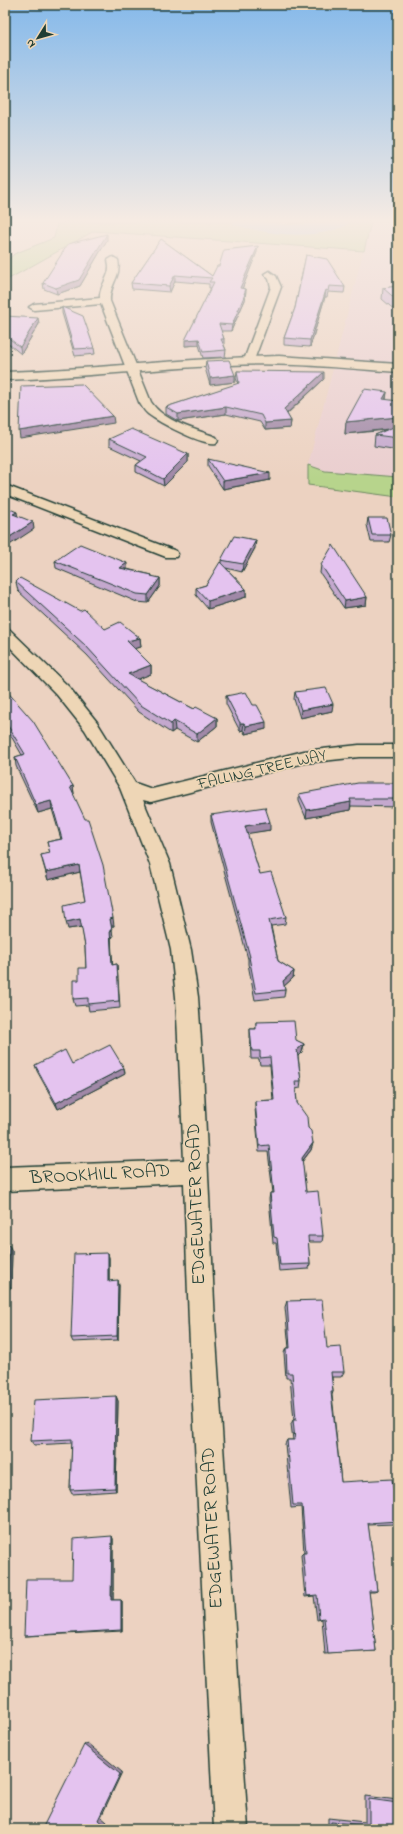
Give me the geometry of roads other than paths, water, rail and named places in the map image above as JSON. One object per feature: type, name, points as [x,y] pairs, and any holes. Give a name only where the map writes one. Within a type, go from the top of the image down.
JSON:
[{"type":"street","points":[[108,308],[145,402],[151,411],[173,425],[212,440]]},
{"type":"street","points":[[249,360],[268,308]]},
{"type":"street","points":[[5,376],[67,374],[249,360],[317,362],[398,368]]},
{"type":"street","points":[[358,366],[398,375]]},
{"type":"street","points":[[5,489],[170,554]]},
{"type":"street","name":"EDGEWATER ROAD","points":[[5,633],[63,691],[91,726],[130,787],[160,864],[181,950],[187,997],[192,1068],[202,1323],[230,1829]]},
{"type":"street","name":"FALLING TREE WAY","points":[[130,787],[151,796],[304,757],[360,751],[398,751]]},
{"type":"street","name":"BROOKHILL ROAD","points":[[5,1179],[195,1171]]}]
